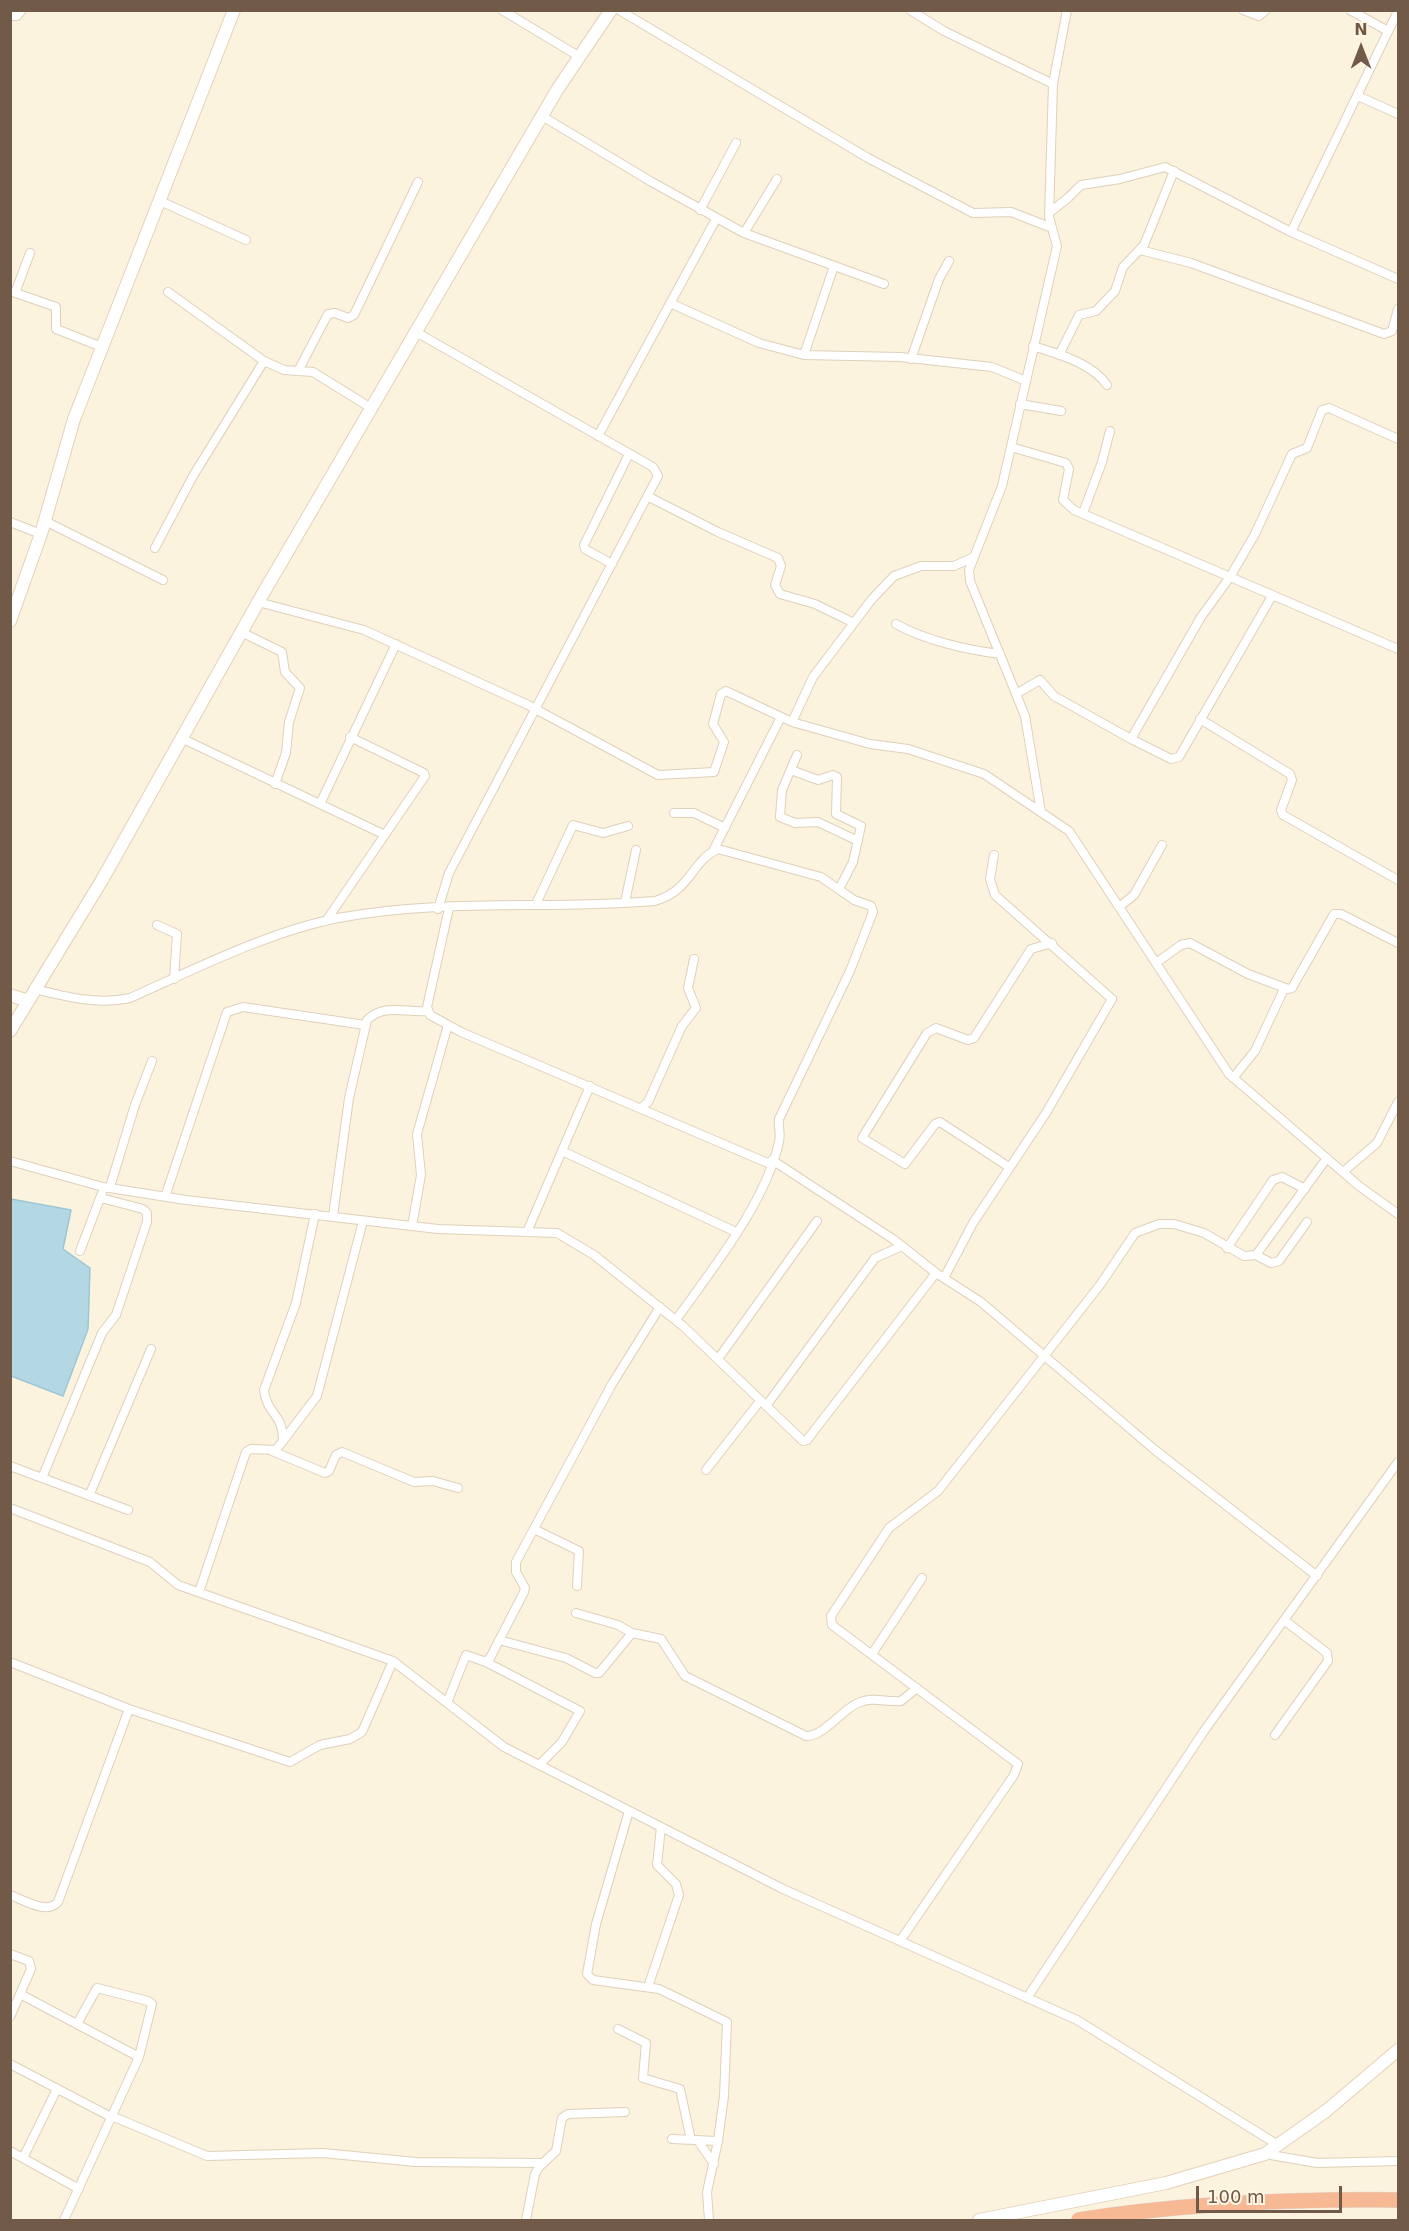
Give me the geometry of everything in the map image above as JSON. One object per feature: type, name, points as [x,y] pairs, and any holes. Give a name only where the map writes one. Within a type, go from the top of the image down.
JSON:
[{"type":"highway","points":[[1079,2220],[1129,2212],[1225,2204],[1398,2200]]},
{"type":"street","points":[[10,16],[17,16],[22,10]]},
{"type":"street","points":[[10,621],[41,534],[74,419],[234,10]]},
{"type":"street","points":[[502,10],[580,57]]},
{"type":"street","points":[[10,1031],[102,880],[258,602],[542,116],[611,10]]},
{"type":"street","points":[[618,10],[868,158],[974,213],[1011,212],[1052,228]]},
{"type":"street","points":[[1041,812],[1025,716],[970,581],[969,570],[1002,486],[1057,246],[1050,212],[1053,84],[1066,10]]},
{"type":"street","points":[[1243,10],[1259,16],[1266,10]]},
{"type":"street","points":[[1350,10],[1388,31]]},
{"type":"street","points":[[913,11],[944,31],[1053,84]]},
{"type":"street","points":[[1292,232],[1398,11]]},
{"type":"street","points":[[1358,96],[1398,114]]},
{"type":"street","points":[[542,116],[700,210],[744,233],[884,284]]},
{"type":"street","points":[[700,210],[736,143]]},
{"type":"street","points":[[1050,212],[1081,184],[1120,179],[1160,167],[1174,171],[1292,232],[1398,279]]},
{"type":"street","points":[[1059,354],[1079,315],[1096,311],[1115,291],[1123,267],[1140,250],[1174,171]]},
{"type":"street","points":[[744,233],[777,179]]},
{"type":"street","points":[[298,371],[328,314],[335,313],[348,318],[354,315],[418,182]]},
{"type":"street","points":[[160,201],[246,240]]},
{"type":"street","points":[[598,436],[716,219]]},
{"type":"street","points":[[1140,250],[1191,263],[1384,334],[1392,331],[1398,309]]},
{"type":"street","points":[[30,253],[13,292],[56,307],[57,329],[102,347]]},
{"type":"street","points":[[911,358],[939,279],[949,261]]},
{"type":"street","points":[[804,355],[834,266]]},
{"type":"street","points":[[168,292],[264,361],[284,370],[313,372],[371,408]]},
{"type":"street","points":[[670,303],[759,343],[804,355],[911,358],[992,367],[1026,381]]},
{"type":"street","points":[[416,332],[657,471],[657,482],[449,873],[438,909]]},
{"type":"street","points":[[1033,346],[1059,354],[1098,374],[1107,385]]},
{"type":"street","points":[[155,548],[193,476],[264,361]]},
{"type":"street","points":[[1020,404],[1061,411]]},
{"type":"street","points":[[1131,739],[1201,617],[1230,577],[1262,522],[1292,454],[1306,448],[1324,409],[1329,408],[1398,439]]},
{"type":"street","points":[[1083,513],[1102,462],[1110,431]]},
{"type":"street","points":[[1011,447],[1066,463],[1069,469],[1063,500],[1083,513],[1398,649]]},
{"type":"street","points":[[612,564],[585,549],[584,545],[629,454]]},
{"type":"street","points":[[649,497],[718,532],[778,558],[781,566],[776,585],[780,594],[815,604],[854,623]]},
{"type":"street","points":[[45,521],[163,580]]},
{"type":"street","points":[[10,522],[41,534]]},
{"type":"street","points":[[792,722],[813,677],[872,599],[899,572],[921,566],[954,566],[974,557]]},
{"type":"street","points":[[1016,694],[1040,680],[1054,696],[1131,739],[1175,759],[1182,753],[1272,596]]},
{"type":"street","points":[[258,602],[364,630],[536,709],[663,777],[714,772],[724,742],[712,724],[723,691],[792,722],[870,744],[908,749],[984,774],[1069,831],[1233,1078],[1342,1172],[1398,1214]]},
{"type":"street","points":[[896,624],[915,633],[966,649],[1000,654]]},
{"type":"street","points":[[241,632],[282,652],[285,672],[301,691],[290,717],[285,753],[275,784]]},
{"type":"street","points":[[320,804],[396,644]]},
{"type":"street","points":[[35,989],[74,999],[111,1001],[130,998],[258,943],[326,921],[388,912],[625,902],[668,897],[680,890],[713,851],[781,717]]},
{"type":"street","points":[[1200,719],[1290,774],[1292,780],[1281,810],[1283,815],[1398,880]]},
{"type":"street","points":[[326,921],[425,776],[424,773],[350,737]]},
{"type":"street","points":[[181,738],[385,835]]},
{"type":"street","points":[[797,755],[779,800],[780,817],[795,823],[818,822],[858,841]]},
{"type":"street","points":[[791,770],[818,780],[833,775],[837,777],[834,811],[838,817],[861,826],[853,862],[839,889]]},
{"type":"street","points":[[674,813],[694,813],[725,828]]},
{"type":"street","points":[[536,904],[573,825],[603,833],[628,826]]},
{"type":"street","points":[[1119,907],[1134,895],[1162,844]]},
{"type":"street","points":[[676,1320],[754,1203],[779,1142],[779,1119],[850,971],[873,912],[871,906],[854,900],[829,881],[722,849],[713,851]]},
{"type":"street","points":[[625,902],[636,850]]},
{"type":"street","points":[[10,1161],[106,1187],[165,1197],[412,1226],[550,1232],[565,1237],[594,1255],[676,1320],[798,1439],[807,1440],[940,1275],[1046,1113],[1112,999],[1052,943],[995,895],[990,879],[994,855]]},
{"type":"street","points":[[427,1011],[449,908]]},
{"type":"street","points":[[1156,963],[1181,945],[1190,943],[1248,974],[1284,989],[1292,988],[1334,914],[1341,914],[1398,944]]},
{"type":"street","points":[[156,925],[177,934],[174,979]]},
{"type":"street","points":[[1009,1167],[940,1122],[935,1124],[905,1164],[862,1138],[927,1033],[936,1028],[968,1040],[974,1038],[1030,949],[1052,943]]},
{"type":"street","points":[[641,1108],[650,1097],[682,1026],[696,1008],[688,988],[694,959]]},
{"type":"street","points":[[1233,1078],[1255,1051],[1284,989]]},
{"type":"street","points":[[10,995],[28,1001]]},
{"type":"street","points":[[165,1197],[227,1012],[243,1006],[365,1025]]},
{"type":"street","points":[[333,1216],[349,1098],[365,1025],[372,1015],[388,1009],[427,1011],[448,1025],[771,1162],[902,1246],[940,1275],[990,1308],[1044,1357],[1155,1450],[1317,1576]]},
{"type":"street","points":[[412,1226],[421,1175],[417,1134],[448,1025]]},
{"type":"street","points":[[80,1251],[152,1061]]},
{"type":"street","points":[[527,1232],[590,1086]]},
{"type":"street","points":[[1342,1172],[1377,1143],[1398,1102]]},
{"type":"street","points":[[562,1151],[736,1232]]},
{"type":"street","points":[[1256,1255],[1327,1158]]},
{"type":"street","points":[[1227,1248],[1273,1180],[1282,1177],[1305,1189]]},
{"type":"street","points":[[42,1478],[102,1333],[116,1315],[147,1222],[147,1213],[143,1209],[101,1198]]},
{"type":"street","points":[[283,1441],[283,1425],[267,1404],[264,1390],[296,1303],[315,1214]]},
{"type":"street","points":[[272,1451],[283,1441],[317,1396],[363,1221]]},
{"type":"street","points":[[718,1359],[817,1221]]},
{"type":"street","points":[[900,1941],[1014,1775],[1018,1764],[832,1624],[831,1616],[889,1528],[938,1491],[1100,1285],[1135,1233],[1159,1224],[1174,1224],[1203,1233],[1244,1256],[1256,1255],[1271,1263],[1279,1261],[1307,1222]]},
{"type":"street","points":[[706,1470],[763,1403],[875,1258],[902,1246]]},
{"type":"street","points":[[486,1662],[524,1592],[515,1567],[612,1384],[660,1307]]},
{"type":"street","points":[[89,1496],[151,1348]]},
{"type":"street","points":[[199,1592],[242,1458],[251,1449],[272,1451],[325,1473],[329,1471],[338,1453],[342,1452],[414,1482],[433,1481],[458,1488]]},
{"type":"street","points":[[1027,1998],[1204,1731],[1398,1462]]},
{"type":"street","points":[[10,1466],[128,1510]]},
{"type":"street","points":[[10,1508],[150,1562],[178,1584],[393,1661],[504,1747],[783,1889],[1077,2020],[1278,2145]]},
{"type":"street","points":[[534,1529],[579,1551],[577,1586]]},
{"type":"street","points":[[872,1654],[922,1578]]},
{"type":"street","points":[[576,1613],[618,1625],[632,1633],[661,1639],[685,1676],[806,1736],[816,1733],[860,1702],[882,1698],[901,1701],[917,1688]]},
{"type":"street","points":[[1275,1735],[1328,1661],[1328,1653],[1284,1620]]},
{"type":"street","points":[[499,1640],[566,1658],[599,1673],[632,1633]]},
{"type":"street","points":[[447,1703],[466,1655],[486,1662],[580,1711],[562,1742],[539,1765]]},
{"type":"street","points":[[10,1662],[129,1709],[290,1762],[320,1745],[350,1739],[362,1732],[393,1661]]},
{"type":"street","points":[[10,1895],[47,1909],[58,1902],[129,1709]]},
{"type":"street","points":[[629,1811],[596,1924],[587,1970],[593,1980],[659,1989],[727,2022],[724,2096],[707,2197],[709,2220]]},
{"type":"street","points":[[648,1987],[679,1894],[676,1884],[657,1865],[661,1827]]},
{"type":"street","points":[[10,1954],[29,1961],[31,1965],[10,2017]]},
{"type":"street","points":[[64,2220],[139,2057],[152,2009],[148,2001],[97,1988],[77,2024]]},
{"type":"street","points":[[20,1994],[139,2057]]},
{"type":"street","points":[[618,2028],[646,2043],[643,2078],[680,2089],[694,2140],[714,2164]]},
{"type":"street","points":[[979,2220],[1166,2183],[1265,2154],[1326,2111],[1398,2050]]},
{"type":"street","points":[[10,2064],[113,2117],[207,2157],[323,2153],[416,2162],[542,2163]]},
{"type":"street","points":[[23,2158],[57,2089]]},
{"type":"street","points":[[526,2220],[535,2174],[542,2163],[556,2151],[560,2121],[564,2116],[625,2112]]},
{"type":"street","points":[[672,2139],[718,2141]]},
{"type":"street","points":[[10,2151],[79,2189]]},
{"type":"street","points":[[1265,2154],[1317,2163],[1398,2161]]},
{"type":"water","points":[[11,1199],[71,1210],[63,1249],[90,1268],[88,1329],[63,1396],[11,1376]]}]
